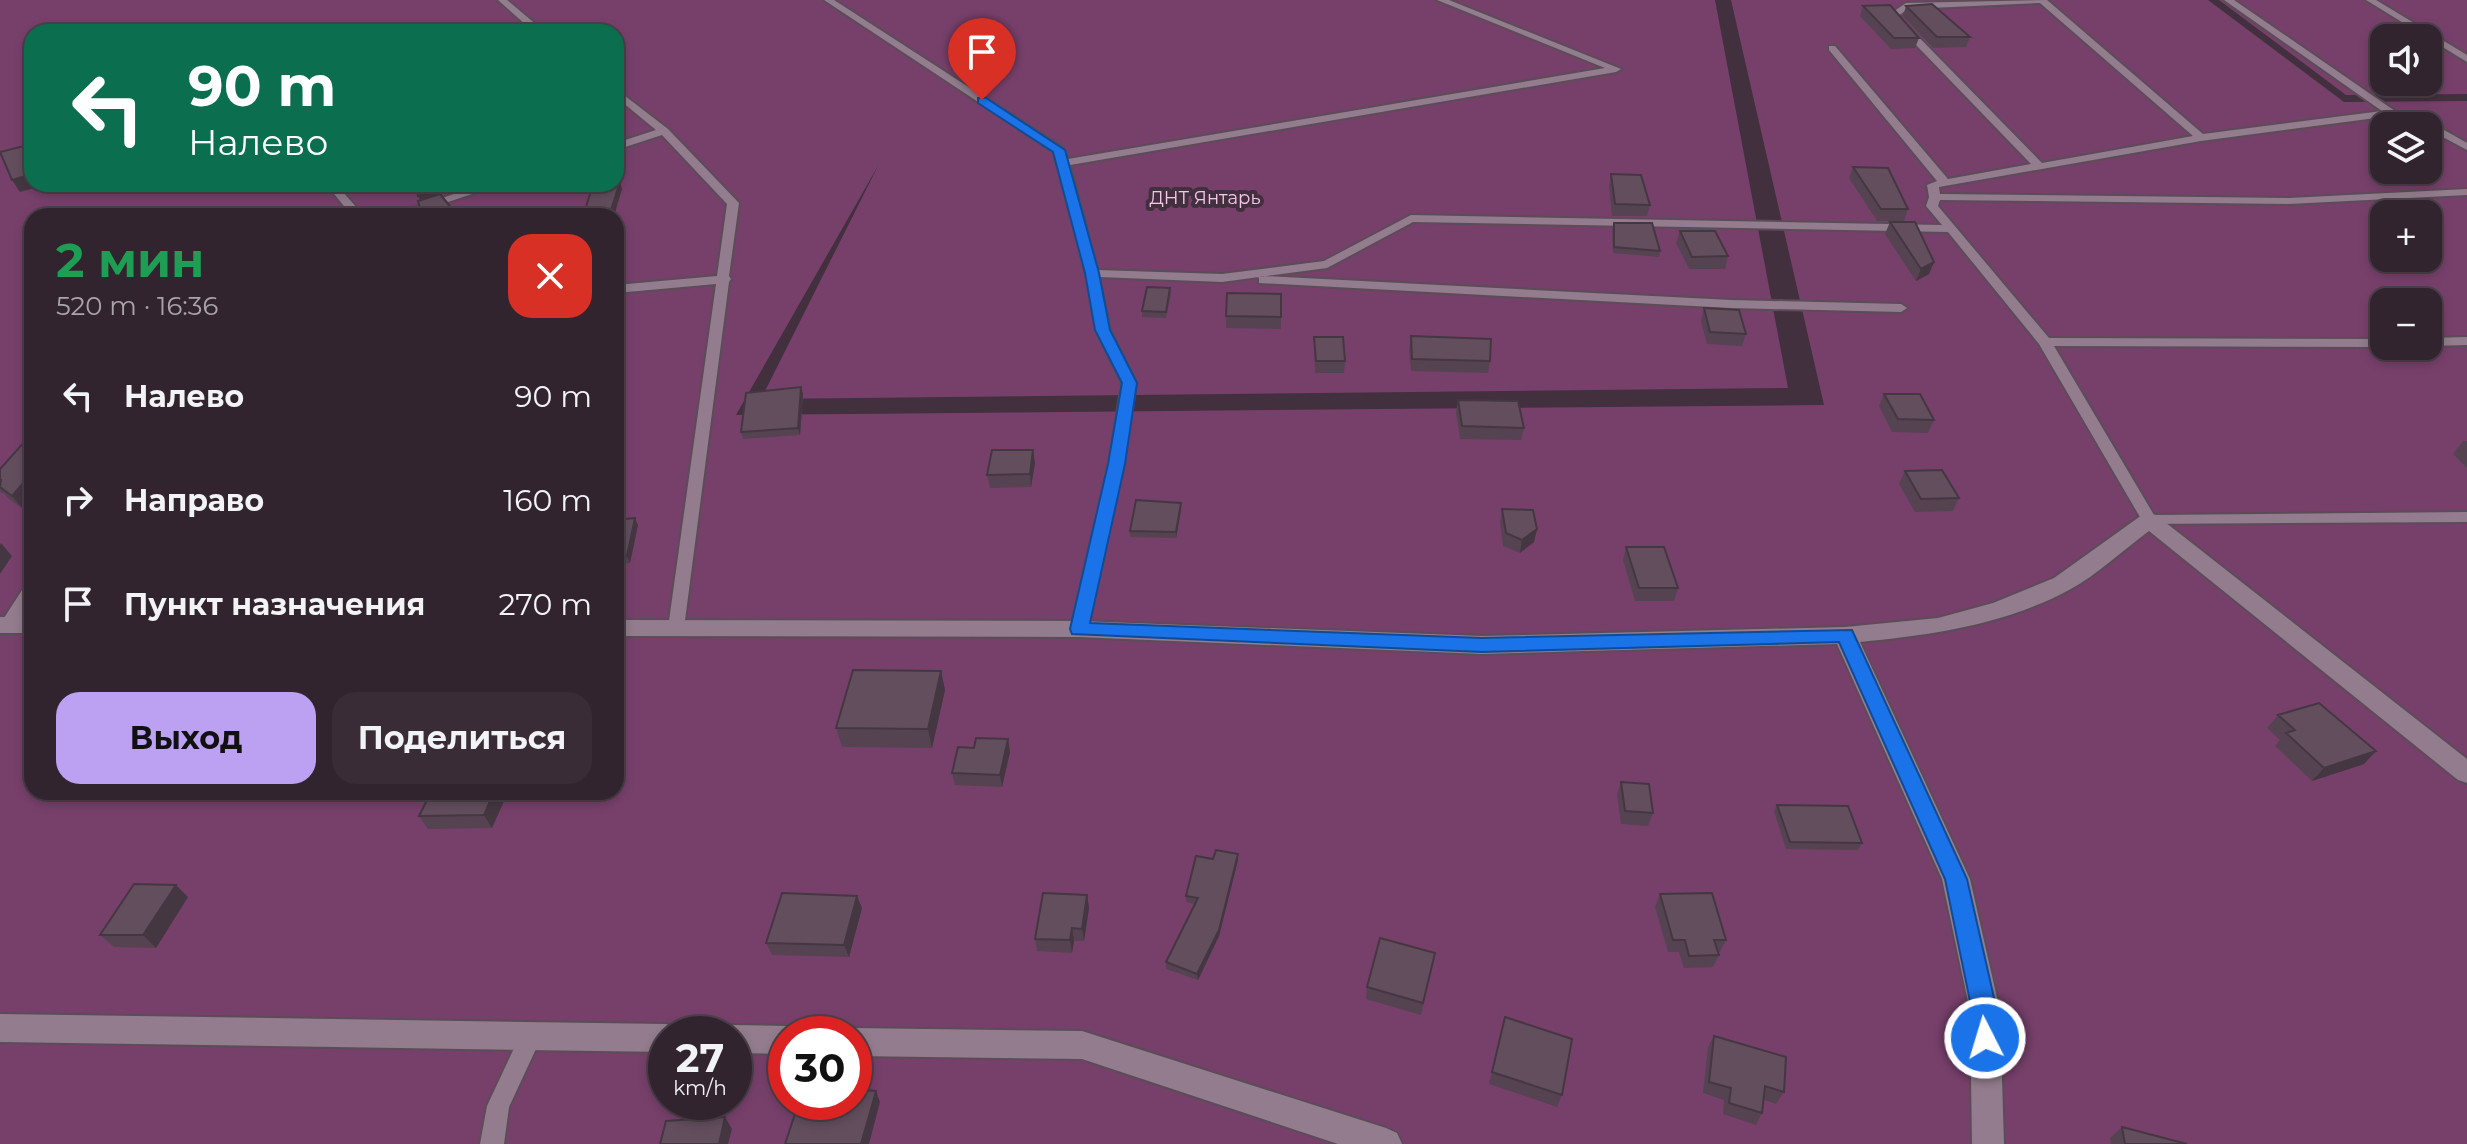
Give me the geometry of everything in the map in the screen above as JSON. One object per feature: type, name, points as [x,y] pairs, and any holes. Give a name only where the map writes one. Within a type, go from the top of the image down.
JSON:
[{"type":"street","points":[[624,628],[1079,629],[1482,645],[1845,635],[1938,626],[1999,610],[2062,584],[2149,520],[2465,769]]},
{"type":"street","points":[[1845,635],[1956,879],[1985,1011],[1988,1144]]},
{"type":"street","points":[[0,1028],[648,1038]]},
{"type":"street","points":[[872,1042],[1082,1045],[1386,1144]]},
{"type":"lane","points":[[502,0],[530,24]]},
{"type":"lane","points":[[828,0],[1059,150],[1092,273],[1103,330],[1129,383],[1116,464],[1079,629]]},
{"type":"lane","points":[[1064,163],[1616,69],[1441,0]]},
{"type":"lane","points":[[2038,165],[1893,16],[1906,6],[2040,0],[2201,138]]},
{"type":"lane","points":[[2228,0],[2390,112]]},
{"type":"lane","points":[[2370,0],[2467,59]]},
{"type":"lane","points":[[1832,48],[1945,183]]},
{"type":"lane","points":[[624,98],[664,131],[733,203],[676,628]]},
{"type":"lane","points":[[2370,116],[2201,138],[1933,185],[1935,197],[1932,206],[2045,342],[2149,520],[2467,517]]},
{"type":"lane","points":[[624,144],[664,131]]},
{"type":"lane","points":[[2442,133],[2467,147]]},
{"type":"lane","points":[[337,192],[351,208]]},
{"type":"lane","points":[[420,208],[470,192]]},
{"type":"lane","points":[[1935,197],[2289,201],[2467,192]]},
{"type":"lane","points":[[1222,278],[1327,264],[1411,218],[1951,229]]},
{"type":"lane","points":[[1092,273],[1731,304],[1901,308]]},
{"type":"lane","points":[[624,288],[725,279]]},
{"type":"lane","points":[[2442,342],[2467,341]]},
{"type":"lane","points":[[2045,342],[2370,343]]},
{"type":"lane","points":[[13,625],[24,604]]},
{"type":"lane","points":[[492,1144],[498,1106],[531,1036]]},
{"type":"green space","name":"ДНТ Янтарь","points":[[0,0],[1715,0],[1788,388],[761,399],[879,164],[736,415],[1824,405],[1731,0],[2208,0],[2344,102],[2467,101],[2467,1144],[0,1144]]},
{"type":"green space","points":[[2219,0],[2467,0],[2467,94],[2442,94],[2442,24],[2370,24],[2370,95],[2346,95]]},
{"type":"building","points":[[1932,4],[1970,37],[1937,37],[1906,6]]},
{"type":"building","points":[[1890,5],[1919,38],[1894,38],[1863,6]]},
{"type":"building","points":[[24,146],[24,176],[12,180],[0,152]]},
{"type":"building","points":[[1853,167],[1888,168],[1908,209],[1881,209]]},
{"type":"building","points":[[1611,174],[1641,175],[1650,205],[1615,204]]},
{"type":"building","points":[[591,192],[617,192],[612,208],[586,208]]},
{"type":"building","points":[[440,194],[451,208],[420,208],[418,201]]},
{"type":"building","points":[[1890,222],[1915,222],[1934,262],[1921,269]]},
{"type":"building","points":[[1614,223],[1652,223],[1660,251],[1614,247]]},
{"type":"building","points":[[1680,231],[1715,231],[1728,256],[1692,257]]},
{"type":"building","points":[[1147,287],[1170,288],[1166,312],[1142,311]]},
{"type":"building","points":[[1227,293],[1281,294],[1281,317],[1226,316]]},
{"type":"building","points":[[1704,308],[1739,310],[1746,334],[1710,332]]},
{"type":"building","points":[[1411,336],[1491,339],[1490,361],[1412,359]]},
{"type":"building","points":[[1314,337],[1343,337],[1345,361],[1316,361]]},
{"type":"building","points":[[801,387],[798,428],[741,432],[746,393]]},
{"type":"building","points":[[1884,394],[1920,394],[1934,420],[1898,419]]},
{"type":"building","points":[[1458,400],[1518,401],[1524,428],[1462,426]]},
{"type":"building","points":[[24,442],[24,482],[12,496],[0,487],[0,469]]},
{"type":"building","points":[[992,450],[1033,450],[1030,474],[987,475]]},
{"type":"building","points":[[1942,470],[1959,498],[1921,499],[1905,471]]},
{"type":"building","points":[[1136,500],[1181,503],[1176,532],[1130,531]]},
{"type":"building","points":[[1502,509],[1533,510],[1537,529],[1522,540],[1506,533]]},
{"type":"building","points":[[635,518],[627,556],[624,556],[624,519]]},
{"type":"building","points":[[1626,547],[1664,547],[1678,588],[1639,588]]},
{"type":"building","points":[[853,670],[941,671],[928,729],[836,728]]},
{"type":"building","points":[[2319,703],[2376,751],[2324,768],[2286,733],[2295,730],[2278,715]]},
{"type":"building","points":[[976,738],[1008,739],[1000,775],[952,773],[958,747],[974,748]]},
{"type":"building","points":[[1621,782],[1649,784],[1653,813],[1625,811]]},
{"type":"building","points":[[427,800],[491,800],[484,815],[419,816]]},
{"type":"building","points":[[1777,805],[1848,806],[1862,843],[1790,842]]},
{"type":"building","points":[[1216,850],[1238,854],[1219,930],[1197,974],[1166,962],[1198,898],[1186,896],[1196,856],[1213,859]]},
{"type":"building","points":[[134,884],[176,885],[143,935],[100,935]]},
{"type":"building","points":[[782,893],[857,896],[844,945],[766,943]]},
{"type":"building","points":[[1043,893],[1087,895],[1082,929],[1072,928],[1070,940],[1035,939]]},
{"type":"building","points":[[1712,893],[1726,940],[1714,940],[1719,955],[1689,956],[1685,940],[1673,940],[1660,894]]},
{"type":"building","points":[[1380,938],[1435,953],[1423,1003],[1367,987]]},
{"type":"building","points":[[1505,1017],[1572,1039],[1562,1095],[1492,1072]]},
{"type":"building","points":[[1714,1036],[1786,1057],[1784,1092],[1765,1086],[1762,1113],[1729,1103],[1731,1088],[1709,1082]]},
{"type":"building","points":[[724,1120],[719,1144],[660,1144],[666,1121]]},
{"type":"building","points":[[793,1120],[868,1120],[861,1144],[785,1144]]},
{"type":"building","points":[[2122,1127],[2187,1144],[2125,1144]]},
{"type":"route","points":[[982,100],[1059,150],[1092,273],[1103,330],[1129,383],[1116,464],[1079,629],[1482,645],[1845,635],[1956,879],[1985,1011],[1985,1038]]}]
